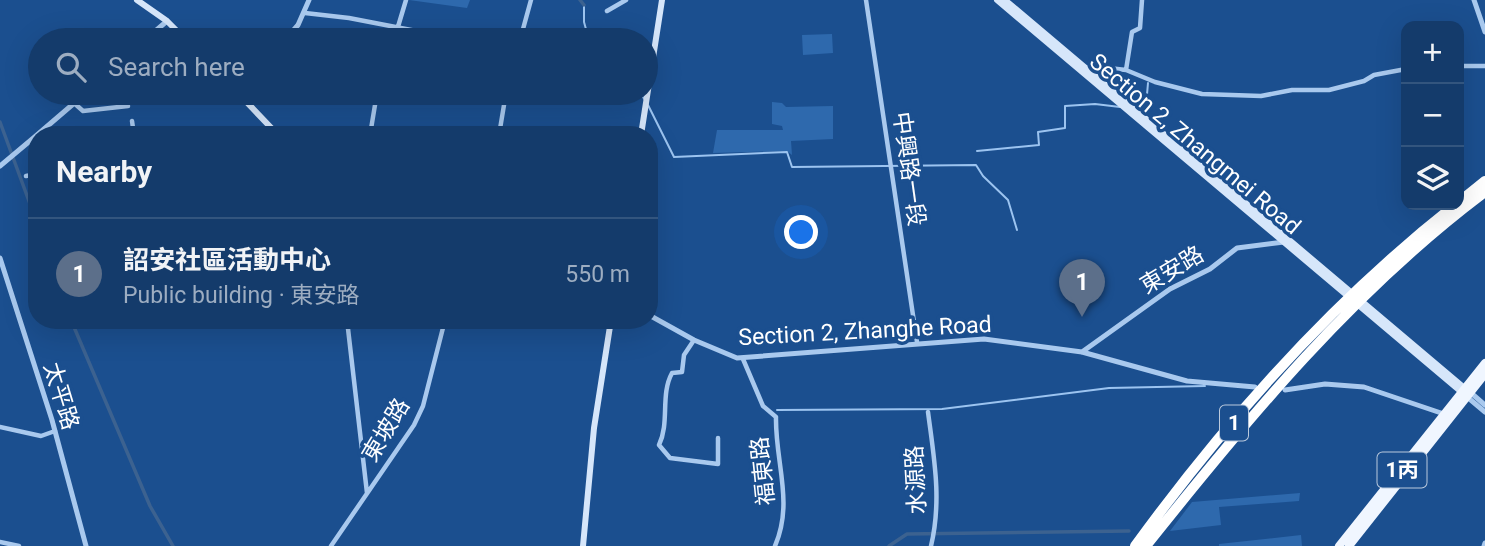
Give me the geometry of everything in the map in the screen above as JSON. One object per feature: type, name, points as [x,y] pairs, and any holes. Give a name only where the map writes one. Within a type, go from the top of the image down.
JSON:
[{"type":"highway","name":"1","points":[[1464,198],[1485,181]]},
{"type":"highway","name":"1","points":[[1373,283],[1485,192]]},
{"type":"highway","name":"1","points":[[1135,546],[1183,483],[1281,368],[1450,210]]},
{"type":"highway","name":"1","points":[[1146,546],[1236,434],[1345,309]]},
{"type":"main road","points":[[136,0],[174,28]]},
{"type":"main road","points":[[658,28],[662,0]]},
{"type":"main road","name":"Section 2, Zhangmei Road","points":[[1001,1],[1465,392]]},
{"type":"main road","points":[[249,105],[268,126]]},
{"type":"main road","points":[[642,126],[646,105]]},
{"type":"main road","points":[[583,546],[594,428],[610,329]]},
{"type":"main road","name":"1丙","points":[[1349,546],[1485,363]]},
{"type":"main road","name":"1丙","points":[[1339,546],[1444,414],[1485,374]]},
{"type":"street","points":[[294,28],[305,13],[309,0]]},
{"type":"street","points":[[398,27],[406,0]]},
{"type":"street","points":[[523,28],[531,0]]},
{"type":"street","points":[[607,10],[626,0]]},
{"type":"street","name":"中興路一段","points":[[866,0],[917,342]]},
{"type":"street","points":[[1126,70],[1132,32],[1140,28],[1142,0]]},
{"type":"street","points":[[1474,0],[1485,32]]},
{"type":"street","points":[[305,13],[403,28]]},
{"type":"street","points":[[159,28],[167,21]]},
{"type":"street","points":[[1464,66],[1485,66]]},
{"type":"street","points":[[1083,70],[1126,70],[1155,82],[1202,94],[1261,96],[1292,90],[1329,90],[1364,81],[1374,75],[1401,70]]},
{"type":"street","points":[[47,126],[72,105]]},
{"type":"street","points":[[76,105],[83,111],[128,106]]},
{"type":"street","points":[[372,126],[375,105]]},
{"type":"street","points":[[500,126],[503,105]]},
{"type":"street","points":[[132,121],[133,126]]},
{"type":"street","points":[[0,166],[28,143]]},
{"type":"street","name":"東安路","points":[[1082,352],[1170,289],[1210,269],[1237,248],[1286,239]]},
{"type":"street","name":"太平路","points":[[0,258],[55,431],[86,546]]},
{"type":"street","name":"Section 2, Zhanghe Road","points":[[658,320],[694,340],[743,359],[917,342],[984,339],[1082,352],[1187,381],[1255,387]]},
{"type":"street","points":[[348,329],[367,493]]},
{"type":"street","name":"東坡路","points":[[331,546],[414,425],[423,406],[443,329]]},
{"type":"street","points":[[694,340],[684,355],[682,372],[672,373],[668,380],[667,424],[659,445],[670,458],[718,464],[719,438]]},
{"type":"street","name":"福東路","points":[[743,359],[763,405],[776,417],[775,441],[785,487],[785,512],[775,546]]},
{"type":"street","points":[[1285,390],[1325,384],[1364,387],[1444,414]]},
{"type":"street","points":[[1465,392],[1485,405]]},
{"type":"street","points":[[1465,392],[1485,412]]},
{"type":"street","name":"水源路","points":[[928,412],[938,480],[937,514],[931,546]]},
{"type":"street","points":[[0,427],[41,436],[55,431]]},
{"type":"street","points":[[0,542],[19,546]]},
{"type":"shaded area","points":[[409,0],[470,0],[467,8]]},
{"type":"shaded area","points":[[832,34],[833,53],[803,55],[802,35]]},
{"type":"shaded area","points":[[772,102],[782,103],[786,107],[833,106],[833,139],[791,141],[792,155],[787,151],[713,153],[717,130],[783,130],[782,126],[772,124]]},
{"type":"shaded area","points":[[1300,493],[1299,501],[1219,507],[1221,525],[1170,531],[1192,502]]},
{"type":"shaded area","points":[[1301,535],[1302,546],[1219,546],[1219,544]]},
{"type":"waterway","points":[[580,0],[584,5]]},
{"type":"waterway","points":[[584,5],[586,28]]},
{"type":"waterway","points":[[1136,108],[1146,106],[1148,83]]},
{"type":"waterway","points":[[977,151],[1039,145],[1038,132],[1065,128],[1065,106],[1095,104],[1120,107]]},
{"type":"waterway","points":[[648,105],[674,157],[787,152],[792,167],[976,165],[983,176],[1008,200],[1017,230]]},
{"type":"waterway","points":[[0,122],[28,198]]},
{"type":"waterway","points":[[75,329],[150,506],[173,546]]},
{"type":"waterway","points":[[777,410],[942,409],[1109,388],[1205,386]]},
{"type":"waterway","points":[[889,546],[907,534],[1129,531]]},
{"type":"place","name":"詔安社區活動中心","points":[[1082,317]]}]
